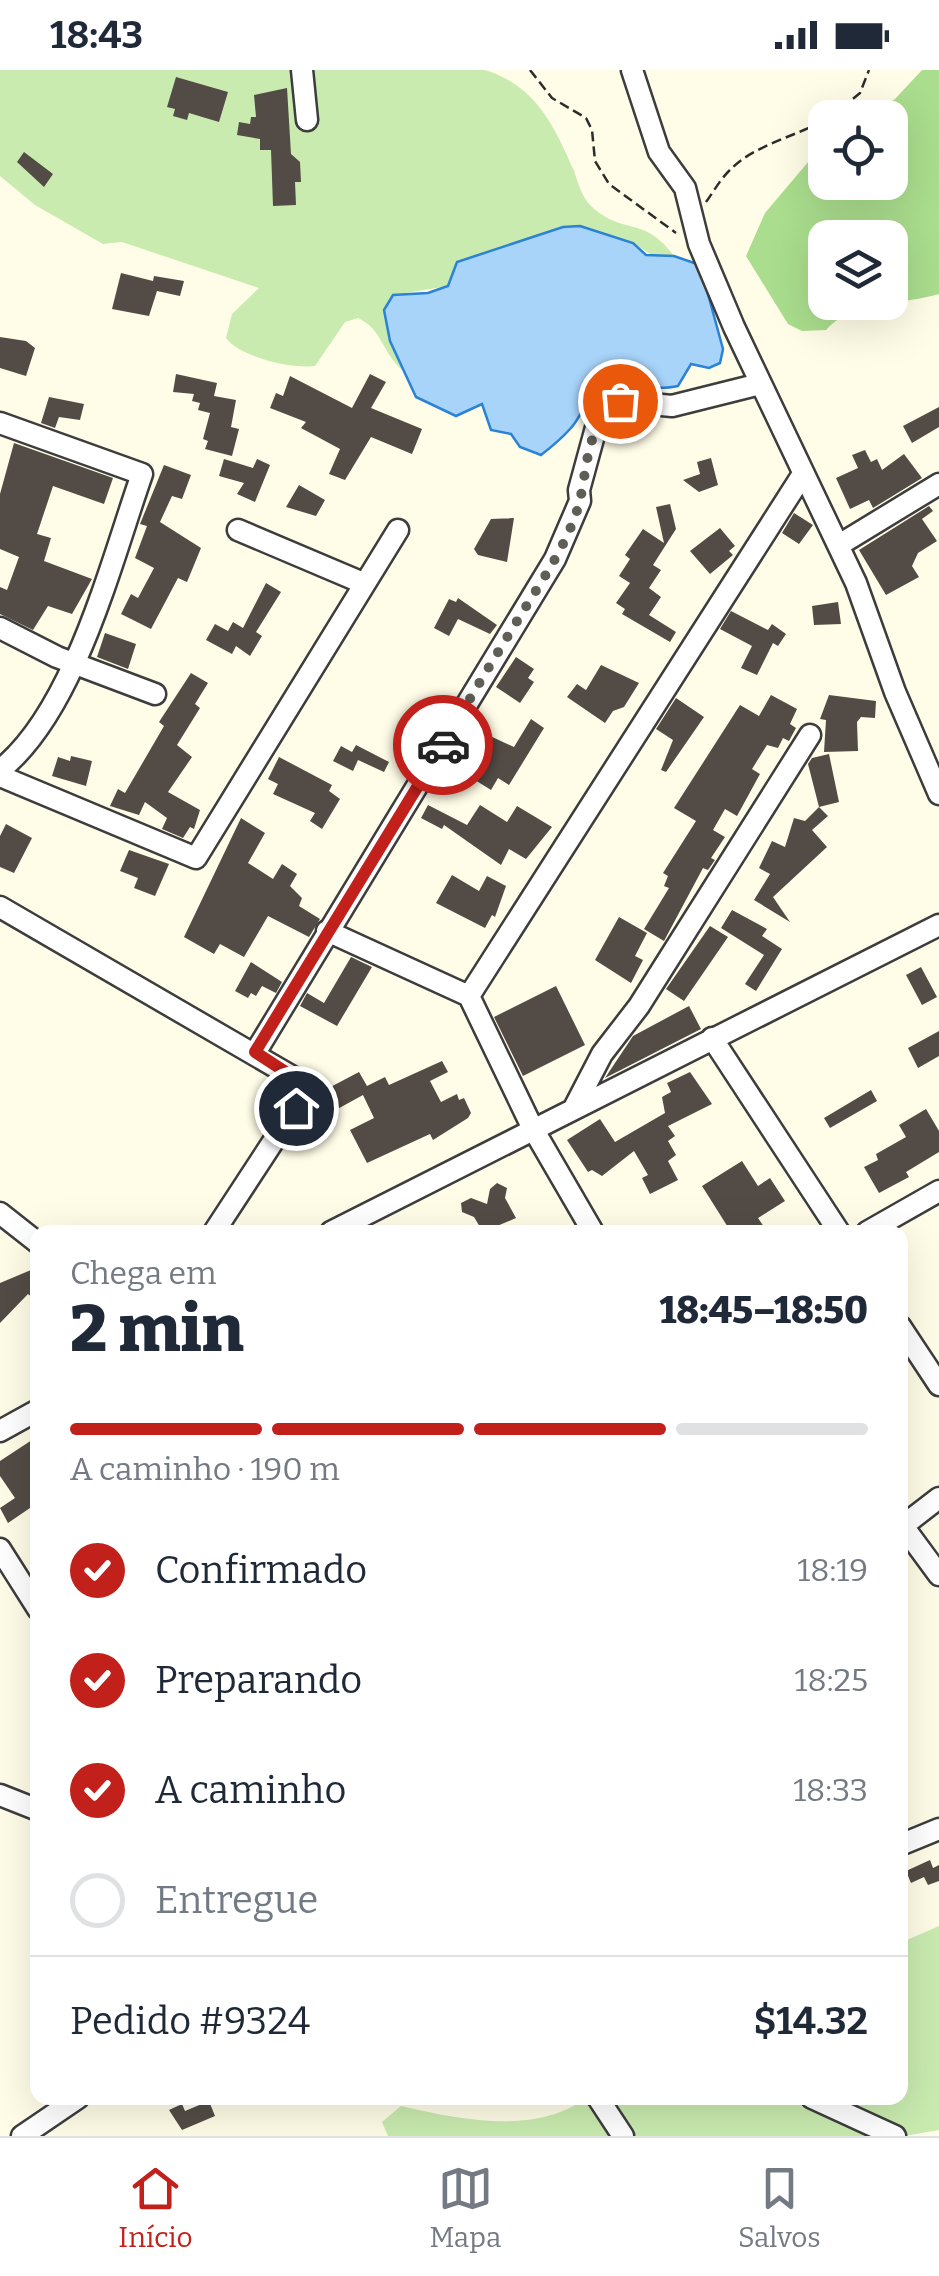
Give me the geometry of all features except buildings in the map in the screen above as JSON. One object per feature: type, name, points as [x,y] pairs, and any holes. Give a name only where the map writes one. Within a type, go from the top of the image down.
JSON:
[{"type":"street","points":[[302,70],[307,120]]},
{"type":"street","points":[[632,70],[659,152],[685,188],[700,244],[931,757],[939,794]]},
{"type":"street","points":[[255,1052],[555,560],[580,501],[579,490],[592,441],[606,411],[620,401],[672,406],[760,384]]},
{"type":"street","points":[[1,426],[142,474],[74,664],[40,728],[0,773],[196,858],[398,530]]},
{"type":"street","points":[[469,996],[803,474]]},
{"type":"street","points":[[839,546],[939,484]]},
{"type":"street","points":[[238,530],[363,583]]},
{"type":"street","points":[[0,628],[74,664],[155,694]]},
{"type":"street","points":[[575,1106],[602,1054],[639,1006],[810,735]]},
{"type":"street","points":[[0,907],[298,1080],[303,1093],[218,1225]]},
{"type":"street","points":[[348,1225],[532,1127],[939,925]]},
{"type":"street","points":[[328,931],[469,996],[532,1127],[589,1225]]},
{"type":"street","points":[[712,1038],[834,1225]]},
{"type":"street","points":[[880,1225],[939,1192]]},
{"type":"street","points":[[0,1213],[30,1237]]},
{"type":"street","points":[[908,1338],[939,1385]]},
{"type":"street","points":[[0,1430],[30,1414]]},
{"type":"street","points":[[908,1522],[939,1498]]},
{"type":"street","points":[[908,1535],[939,1575]]},
{"type":"street","points":[[0,1549],[30,1596]]},
{"type":"street","points":[[0,1795],[30,1807]]},
{"type":"street","points":[[908,1842],[939,1829]]},
{"type":"street","points":[[22,2136],[68,2105]]},
{"type":"street","points":[[603,2105],[623,2136]]},
{"type":"street","points":[[827,2105],[895,2136]]},
{"type":"path","points":[[530,70],[552,98],[586,118],[592,130],[594,161],[609,184],[674,232],[700,244]]},
{"type":"path","points":[[851,100],[860,93],[869,70]]},
{"type":"path","points":[[693,218],[730,168],[754,150],[782,143],[808,129]]},
{"type":"green space","points":[[0,70],[485,70],[518,86],[541,109],[591,206],[613,221],[653,235],[674,256],[658,259],[633,243],[563,227],[457,262],[448,286],[393,295],[390,341],[402,370],[372,328],[358,318],[345,322],[315,366],[267,360],[242,351],[226,338],[232,314],[259,288],[122,242],[103,244],[35,205],[0,176]]},
{"type":"green space","points":[[922,70],[939,70],[939,294],[908,300],[908,220],[808,220],[808,320],[838,320],[826,330],[802,331],[788,324],[746,256],[765,213],[808,162],[808,200],[908,200],[908,100],[893,100]]},
{"type":"green space","points":[[939,1926],[939,2130],[904,2136],[388,2136],[382,2122],[401,2106],[446,2116],[520,2121],[574,2105],[908,2105],[908,1940]]},
{"type":"water","points":[[580,226],[633,243],[646,255],[674,256],[700,265],[723,349],[720,363],[709,368],[691,364],[678,386],[624,386],[599,392],[570,429],[541,455],[520,447],[511,434],[491,430],[482,404],[456,416],[416,397],[390,341],[384,310],[393,295],[428,293],[448,286],[457,262],[563,227]]},
{"type":"way so far","points":[[443,745],[555,560],[580,501],[579,490],[597,424],[620,401]]},
{"type":"route","points":[[296,1108],[303,1093],[298,1080],[255,1052],[443,745]]}]
